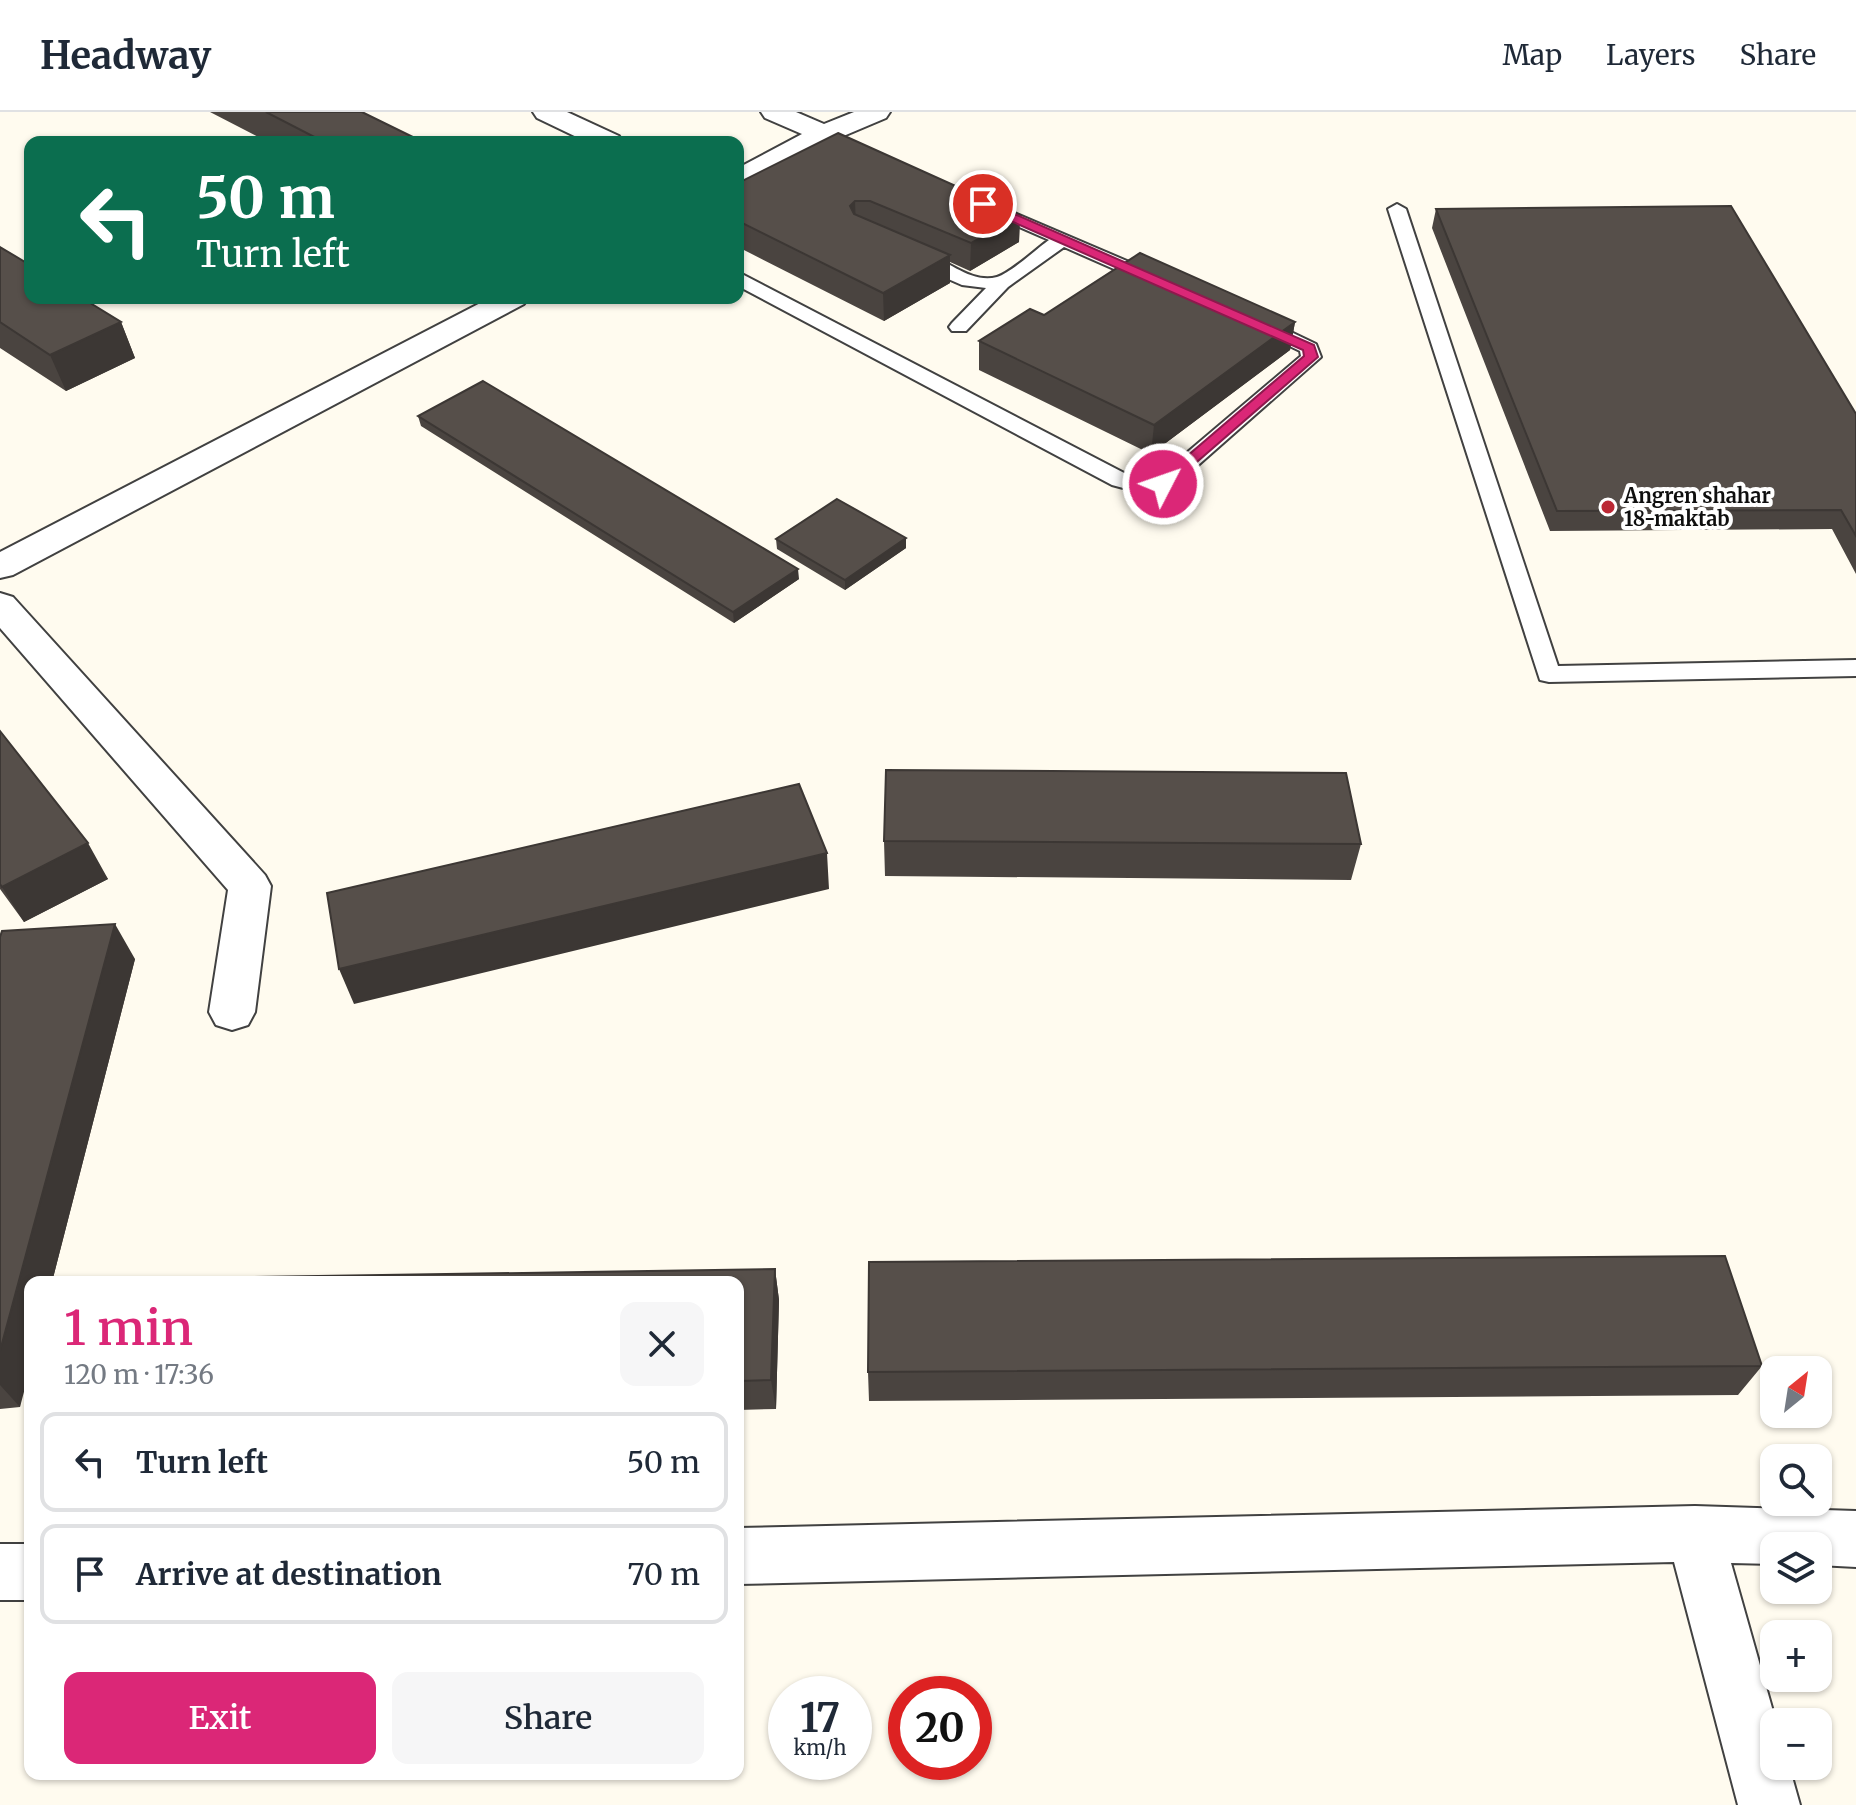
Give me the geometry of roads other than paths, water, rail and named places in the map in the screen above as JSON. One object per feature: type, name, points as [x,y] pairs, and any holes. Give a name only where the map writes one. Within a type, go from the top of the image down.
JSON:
[{"type":"street","points":[[546,112],[596,136]]},
{"type":"street","points":[[774,112],[824,134]]},
{"type":"street","points":[[744,176],[824,134],[877,112]]},
{"type":"street","points":[[0,567],[502,304]]},
{"type":"street","points":[[0,605],[250,886],[232,1012]]},
{"type":"street","points":[[1695,1534],[1769,1805]]},
{"type":"street","points":[[744,1556],[1695,1534],[1856,1539]]},
{"type":"street","points":[[0,1572],[24,1572]]},
{"type":"lane","points":[[824,134],[852,147]]},
{"type":"lane","points":[[964,196],[1174,287]]},
{"type":"lane","points":[[1397,209],[1549,674],[1856,668]]},
{"type":"lane","points":[[959,327],[1001,283],[1062,240]]},
{"type":"lane","points":[[889,246],[969,281],[1001,283]]},
{"type":"lane","points":[[744,281],[1120,480],[1142,486],[1163,484],[1311,357],[1309,348],[1299,341],[1243,317]]},
{"type":"place","name":"Angren shahar 18-maktab","points":[[1608,507]]}]
